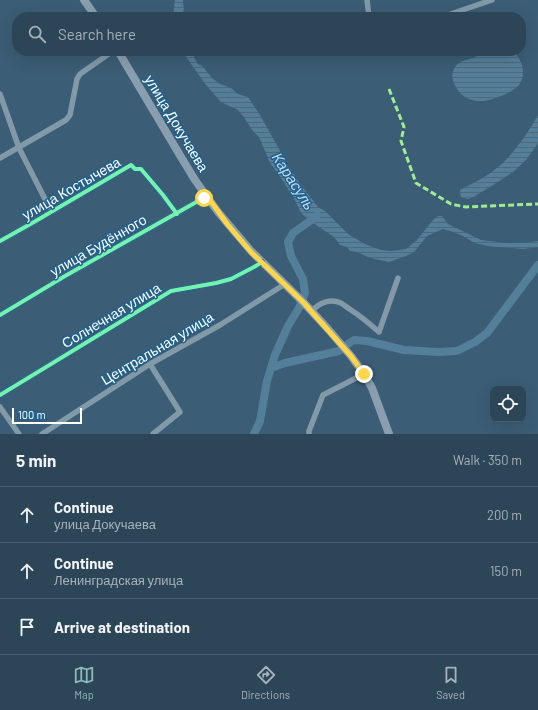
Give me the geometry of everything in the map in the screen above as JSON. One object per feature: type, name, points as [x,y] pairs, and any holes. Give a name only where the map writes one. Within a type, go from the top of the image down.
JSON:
[{"type":"main road","points":[[84,0],[92,12]]},
{"type":"main road","name":"улица Докучаева","points":[[121,56],[181,157],[228,225],[251,252],[312,311],[351,356],[364,374],[372,388],[389,434]]},
{"type":"street","points":[[367,0],[368,12]]},
{"type":"street","points":[[457,12],[492,0]]},
{"type":"street","points":[[0,158],[66,120],[70,115],[77,79],[80,74],[106,56]]},
{"type":"street","points":[[0,94],[19,148],[47,203],[53,211]]},
{"type":"street","name":"улица Костычева","points":[[0,241],[131,165],[135,169],[141,169],[177,214]]},
{"type":"street","name":"улица Будённого","points":[[0,315],[72,272],[207,196]]},
{"type":"street","name":"Солнечная улица","points":[[0,395],[171,291],[231,279],[254,268],[262,262]]},
{"type":"street","points":[[312,311],[324,302],[340,303],[365,319],[379,332],[398,278]]},
{"type":"street","name":"Центральная улица","points":[[42,434],[150,364],[220,325],[285,284]]},
{"type":"street","points":[[150,364],[180,412],[153,434]]},
{"type":"street","points":[[309,434],[323,395],[364,374]]},
{"type":"street","points":[[0,407],[19,434]]},
{"type":"water","points":[[175,0],[183,0],[183,12],[174,12]]},
{"type":"water","name":"Карасуль","points":[[186,56],[194,56],[197,63],[203,67],[212,78],[220,84],[231,88],[238,94],[248,97],[260,115],[286,163],[318,207],[325,211],[348,234],[365,244],[381,250],[391,251],[406,249],[416,241],[433,220],[438,216],[442,216],[448,224],[481,240],[506,243],[538,241],[538,247],[523,249],[487,246],[475,243],[461,235],[443,229],[427,236],[414,252],[389,262],[350,251],[347,247],[340,245],[334,237],[301,213],[294,198],[270,163],[259,137],[238,110],[221,102],[206,85]]},
{"type":"water","points":[[477,56],[518,56],[521,62],[523,72],[519,85],[510,92],[486,101],[466,98],[456,88],[452,75],[457,64]]},
{"type":"water","points":[[538,115],[538,143],[526,160],[513,172],[472,198],[467,199],[461,197],[460,190],[489,174],[512,153]]},
{"type":"waterway","points":[[254,434],[260,421],[267,381],[275,355],[305,293],[303,279],[291,256],[288,242],[293,233],[317,215]]},
{"type":"waterway","points":[[348,344],[354,340],[367,341],[404,350],[438,352],[457,351],[475,342],[487,333],[538,265]]},
{"type":"waterway","points":[[271,368],[285,363],[339,351],[342,349]]},
{"type":"marked path","points":[[389,89],[404,127],[401,141],[416,183],[451,204],[466,207],[538,204]]},
{"type":"cycle path","points":[[0,241],[131,165],[135,169],[141,169],[177,214]]},
{"type":"cycle path","points":[[0,315],[65,276],[207,196]]},
{"type":"cycle path","points":[[0,395],[171,291],[231,279],[262,262]]},
{"type":"route","points":[[204,198],[207,196],[228,225],[251,252],[312,311],[351,356],[364,374]]}]
